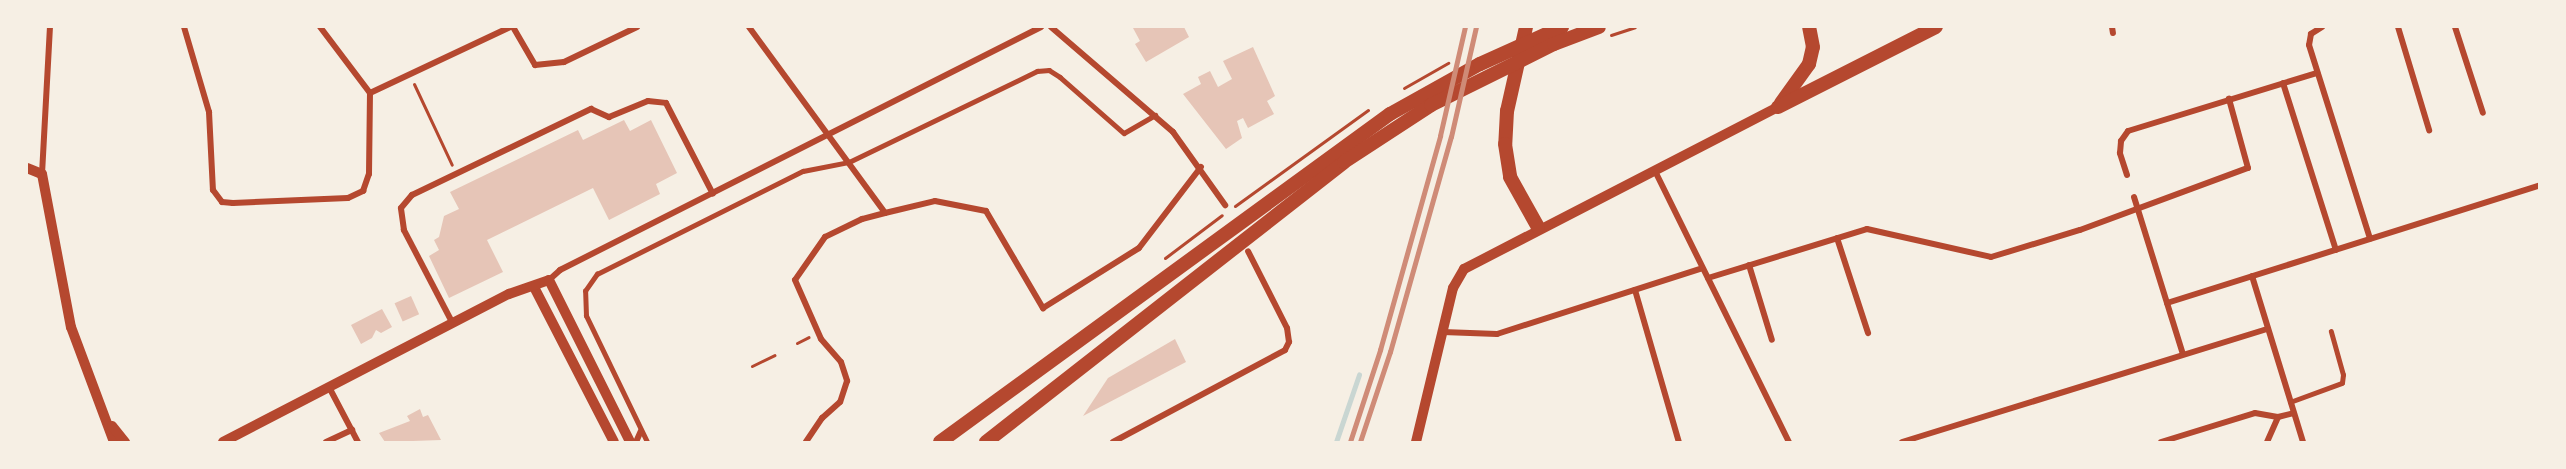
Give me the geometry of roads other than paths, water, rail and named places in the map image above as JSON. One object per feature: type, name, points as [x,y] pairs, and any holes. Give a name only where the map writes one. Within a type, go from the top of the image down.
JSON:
[{"type":"main road","points":[[1526,27],[1507,111],[1505,144],[1510,177],[1538,228]]},
{"type":"main road","points":[[940,442],[1343,145],[1432,88],[1555,34],[1599,27]]},
{"type":"main road","points":[[1778,107],[1809,64],[1813,47],[1809,27]]},
{"type":"main road","points":[[1778,107],[1936,27]]},
{"type":"main road","points":[[986,442],[1254,228],[1344,162],[1431,105],[1555,34]]},
{"type":"street","points":[[50,27],[42,174],[71,327],[114,442]]},
{"type":"street","points":[[184,27],[209,112],[213,190],[222,202],[348,198],[363,191],[369,174],[370,93],[320,27]]},
{"type":"street","points":[[370,93],[511,27],[535,65],[564,63],[638,27]]},
{"type":"street","points":[[749,27],[885,213]]},
{"type":"street","points":[[223,442],[330,389],[452,322],[521,289],[534,287],[549,280],[560,270],[828,137],[1041,27]]},
{"type":"street","points":[[1051,27],[1155,115],[1201,167],[1225,205]]},
{"type":"street","points":[[2322,27],[2311,34],[2309,45],[2370,239]]},
{"type":"street","points":[[2398,27],[2429,130]]},
{"type":"street","points":[[2455,27],[2483,113]]},
{"type":"street","points":[[2127,175],[2120,153],[2121,141],[2128,131],[2317,73]]},
{"type":"street","points":[[2283,83],[2336,250]]},
{"type":"street","points":[[1708,278],[1867,229],[1991,257],[2138,208],[2248,168],[2229,99]]},
{"type":"street","points":[[452,322],[409,245],[401,208],[412,195],[591,109],[609,117],[648,101],[666,103],[713,194]]},
{"type":"street","points":[[1416,442],[1453,288],[1464,269],[1538,228],[1778,107]]},
{"type":"street","points":[[806,442],[822,418],[840,402],[847,381],[841,362],[821,339],[795,280],[825,237],[862,219],[935,201],[986,211],[1043,308],[1139,248],[1201,167]]},
{"type":"street","points":[[27,168],[42,174]]},
{"type":"street","points":[[1655,171],[1789,442]]},
{"type":"street","points":[[2167,303],[2539,186]]},
{"type":"street","points":[[2134,197],[2183,354]]},
{"type":"street","points":[[1838,237],[1868,333]]},
{"type":"street","points":[[1113,442],[1285,350],[1289,342],[1287,328],[1248,251]]},
{"type":"street","points":[[1749,265],[1772,340]]},
{"type":"street","points":[[1443,332],[1497,334],[1702,268]]},
{"type":"street","points":[[2252,276],[2303,442]]},
{"type":"street","points":[[549,280],[630,442]]},
{"type":"street","points":[[534,287],[614,442]]},
{"type":"street","points":[[1635,290],[1679,442]]},
{"type":"street","points":[[1902,442],[2268,329]]},
{"type":"street","points":[[330,389],[358,442]]},
{"type":"street","points":[[103,411],[125,442]]},
{"type":"street","points":[[2161,442],[2255,413],[2278,417],[2294,413]]},
{"type":"street","points":[[2267,442],[2278,417]]},
{"type":"street","points":[[326,442],[351,430]]},
{"type":"street","points":[[636,442],[641,431]]},
{"type":"lane","points":[[647,442],[586,316],[583,299],[588,284],[597,274],[803,171],[849,162],[1037,71],[1049,70],[1060,77],[1124,133],[1155,115]]},
{"type":"lane","points":[[2290,402],[2342,383],[2343,375],[2331,332]]},
{"type":"waterway","points":[[1336,442],[1359,375]]},
{"type":"railway","points":[[1350,442],[1380,350],[1440,136],[1465,27]]},
{"type":"railway","points":[[1360,442],[1390,352],[1451,137],[1476,27]]}]
